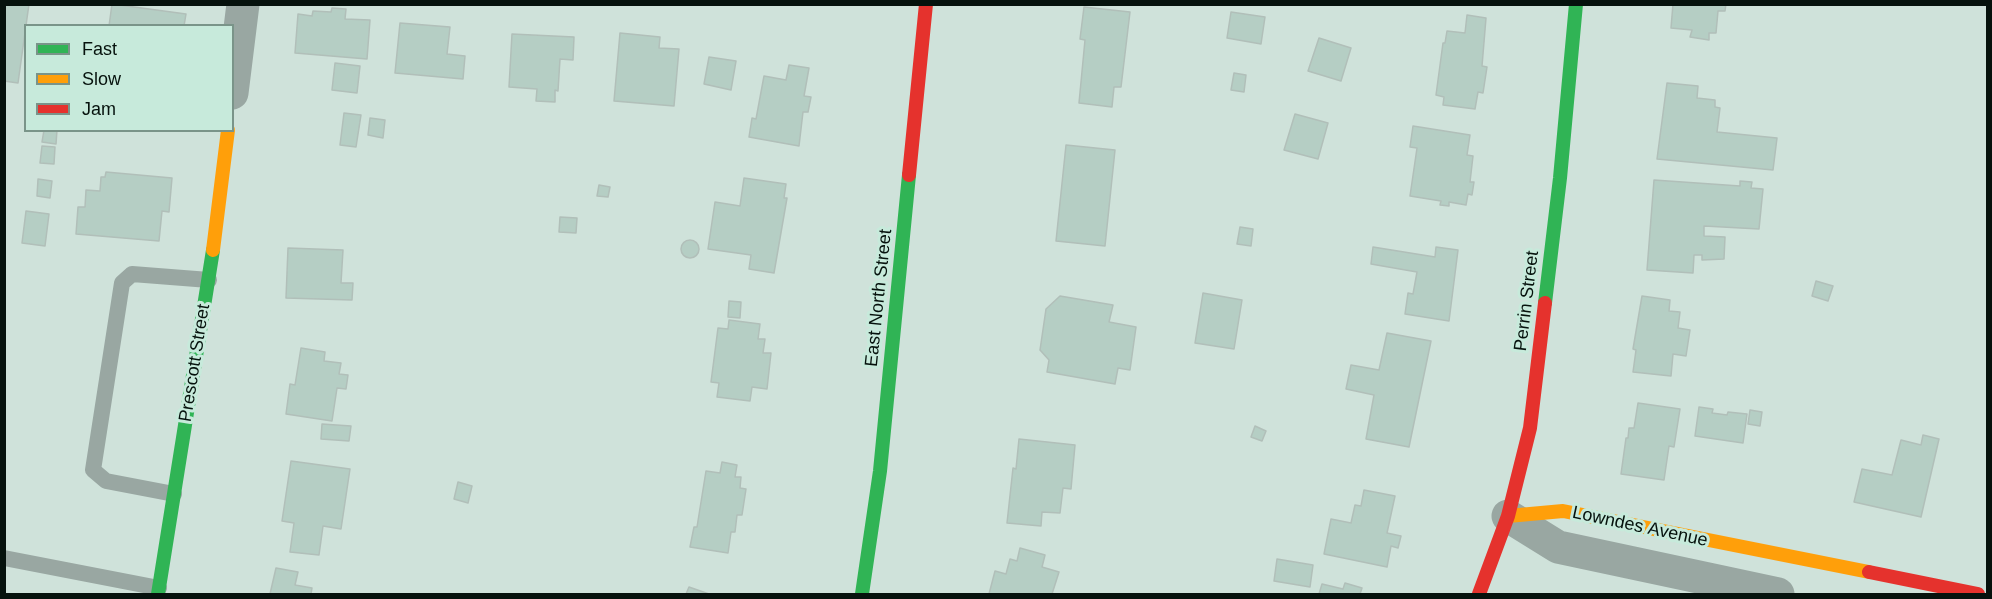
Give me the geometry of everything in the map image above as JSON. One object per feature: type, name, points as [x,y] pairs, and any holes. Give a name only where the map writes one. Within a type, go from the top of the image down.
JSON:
[{"type":"street","points":[[234,77],[243,4]]},
{"type":"street","name":"East North Street","points":[[862,594],[880,471],[926,4]]},
{"type":"street","name":"Perrin Street","points":[[1479,594],[1508,516],[1530,428],[1560,178],[1576,4]]},
{"type":"street","name":"Prescott Street","points":[[158,591],[209,280],[228,132]]},
{"type":"street","name":"Lowndes Avenue","points":[[1508,516],[1563,511],[1978,594]]},
{"type":"street","name":"Lowndes Avenue","points":[[1508,516],[1558,547],[1778,594]]},
{"type":"lane","points":[[174,494],[106,481],[93,470],[121,294],[123,283],[132,274],[209,280]]},
{"type":"lane","points":[[4,558],[158,591]]},
{"type":"building","points":[[4,4],[29,4],[26,24],[24,24],[18,83],[4,81]]},
{"type":"building","points":[[112,4],[186,14],[184,24],[109,24]]},
{"type":"building","points":[[1673,4],[1726,4],[1725,11],[1718,11],[1716,33],[1709,33],[1709,40],[1690,37],[1692,30],[1671,28]]},
{"type":"building","points":[[1084,7],[1130,12],[1121,87],[1114,87],[1112,107],[1079,103],[1085,40],[1080,39]]},
{"type":"building","points":[[332,8],[346,9],[345,19],[370,20],[367,59],[295,53],[298,14],[312,16],[313,11],[331,12]]},
{"type":"building","points":[[1231,12],[1265,17],[1261,44],[1227,38]]},
{"type":"building","points":[[1467,15],[1486,18],[1482,66],[1487,67],[1483,93],[1478,92],[1475,109],[1443,105],[1444,97],[1436,95],[1443,43],[1445,43],[1447,31],[1465,33]]},
{"type":"building","points":[[400,23],[450,27],[447,54],[465,56],[463,79],[395,73]]},
{"type":"building","points":[[620,33],[660,37],[659,48],[679,49],[674,106],[614,101]]},
{"type":"building","points":[[512,34],[574,37],[573,60],[560,59],[555,102],[536,101],[537,89],[509,87]]},
{"type":"building","points":[[1319,38],[1351,48],[1341,81],[1308,71]]},
{"type":"building","points":[[709,57],[736,61],[731,90],[704,84]]},
{"type":"building","points":[[335,63],[360,66],[357,93],[332,90]]},
{"type":"building","points":[[789,65],[809,68],[804,96],[811,97],[808,112],[803,112],[799,146],[749,137],[752,118],[756,119],[764,76],[786,80]]},
{"type":"building","points":[[1234,73],[1246,75],[1244,92],[1231,90]]},
{"type":"building","points":[[1667,83],[1698,86],[1697,98],[1715,100],[1715,107],[1720,108],[1717,132],[1777,138],[1773,170],[1657,159]]},
{"type":"building","points":[[344,113],[361,115],[356,147],[340,145]]},
{"type":"building","points":[[1295,114],[1328,123],[1318,159],[1284,150]]},
{"type":"building","points":[[370,118],[385,120],[383,138],[368,135]]},
{"type":"building","points":[[1413,126],[1470,135],[1467,155],[1473,156],[1470,182],[1474,182],[1472,195],[1468,194],[1466,205],[1449,202],[1449,206],[1440,205],[1441,201],[1410,196],[1417,148],[1410,147]]},
{"type":"building","points":[[44,132],[57,132],[56,144],[42,142]]},
{"type":"building","points":[[1066,145],[1115,150],[1105,246],[1056,241]]},
{"type":"building","points":[[42,146],[55,147],[54,164],[40,163]]},
{"type":"building","points":[[106,172],[172,178],[169,212],[162,211],[159,241],[76,234],[78,207],[85,207],[86,190],[100,191],[101,177],[105,177]]},
{"type":"building","points":[[744,178],[786,184],[784,198],[787,198],[774,273],[749,269],[751,255],[708,249],[715,202],[740,206]]},
{"type":"building","points":[[38,179],[52,181],[50,198],[37,196]]},
{"type":"building","points":[[1654,180],[1740,186],[1740,181],[1752,182],[1751,188],[1763,189],[1759,229],[1704,226],[1704,236],[1725,237],[1724,259],[1702,260],[1702,255],[1694,255],[1693,273],[1647,270]]},
{"type":"building","points":[[599,185],[610,187],[608,197],[597,196]]},
{"type":"building","points":[[26,211],[49,214],[45,246],[22,243]]},
{"type":"building","points":[[560,217],[577,218],[576,233],[559,232]]},
{"type":"building","points":[[1240,227],[1253,229],[1251,246],[1237,244]]},
{"type":"building","points":[[690,240],[696,243],[699,249],[696,255],[690,258],[684,255],[681,249],[684,243]]},
{"type":"building","points":[[1373,247],[1435,257],[1436,247],[1458,250],[1449,321],[1405,314],[1408,293],[1413,294],[1417,272],[1371,264]]},
{"type":"building","points":[[288,248],[343,250],[341,283],[353,283],[352,300],[286,298]]},
{"type":"building","points":[[1816,281],[1833,286],[1828,301],[1812,296]]},
{"type":"building","points":[[1203,293],[1242,300],[1234,349],[1195,343]]},
{"type":"building","points":[[1060,296],[1113,305],[1109,322],[1136,327],[1130,370],[1118,368],[1115,384],[1047,372],[1049,360],[1040,350],[1046,309]]},
{"type":"building","points":[[1642,296],[1670,300],[1669,311],[1680,312],[1678,328],[1690,330],[1686,356],[1673,354],[1671,376],[1633,372],[1636,350],[1633,349]]},
{"type":"building","points":[[729,301],[741,302],[740,318],[728,317]]},
{"type":"building","points":[[729,320],[760,324],[758,339],[765,339],[763,353],[771,353],[767,389],[752,387],[750,401],[717,397],[719,383],[711,382],[718,328],[728,329]]},
{"type":"building","points":[[1387,333],[1431,341],[1409,447],[1366,439],[1374,395],[1346,389],[1351,365],[1379,370]]},
{"type":"building","points":[[301,348],[325,352],[324,361],[341,363],[339,374],[348,375],[346,389],[337,388],[332,421],[286,414],[290,384],[295,385]]},
{"type":"building","points":[[1638,403],[1680,409],[1674,447],[1669,446],[1664,480],[1621,474],[1626,438],[1628,438],[1629,428],[1634,428]]},
{"type":"building","points":[[1699,407],[1713,409],[1712,413],[1747,414],[1743,443],[1695,436]]},
{"type":"building","points":[[1750,410],[1762,412],[1760,426],[1748,424]]},
{"type":"building","points":[[322,424],[351,426],[349,441],[321,439]]},
{"type":"building","points":[[1255,426],[1266,431],[1262,441],[1251,437]]},
{"type":"building","points":[[1923,435],[1939,439],[1921,517],[1854,502],[1862,469],[1892,475],[1901,440],[1921,445]]},
{"type":"building","points":[[1019,439],[1075,445],[1071,489],[1063,488],[1060,513],[1042,512],[1041,526],[1007,523],[1013,468],[1016,469]]},
{"type":"building","points":[[291,461],[350,469],[341,529],[323,526],[319,555],[290,552],[294,523],[282,521]]},
{"type":"building","points":[[722,462],[737,465],[735,477],[741,477],[740,488],[746,489],[742,515],[737,515],[735,532],[731,532],[728,553],[690,547],[694,527],[697,527],[706,471],[720,473]]},
{"type":"building","points":[[458,482],[472,486],[468,503],[454,499]]},
{"type":"building","points":[[1364,490],[1395,496],[1387,533],[1401,536],[1398,548],[1391,546],[1387,567],[1324,554],[1331,519],[1351,523],[1355,505],[1361,506]]},
{"type":"building","points":[[1020,548],[1045,555],[1042,567],[1059,572],[1052,594],[989,594],[995,571],[1006,574],[1010,559],[1017,561]]},
{"type":"building","points":[[1277,559],[1313,565],[1310,587],[1274,581]]},
{"type":"building","points":[[276,568],[298,572],[295,585],[312,588],[311,594],[270,594]]},
{"type":"building","points":[[1345,583],[1362,588],[1360,594],[1319,594],[1322,584],[1343,589]]},
{"type":"building","points":[[689,587],[709,594],[686,594]]},
{"type":"traffic: fast","points":[[1545,303],[1560,178],[1576,4]]},
{"type":"traffic: fast","points":[[862,594],[880,471],[909,175]]},
{"type":"traffic: fast","points":[[158,594],[213,250]]},
{"type":"traffic: slow","points":[[213,250],[228,132]]},
{"type":"traffic: slow","points":[[1508,516],[1563,511],[1869,572]]},
{"type":"traffic: jam","points":[[909,175],[926,4]]},
{"type":"traffic: jam","points":[[1479,594],[1508,516],[1530,428],[1545,303]]},
{"type":"traffic: jam","points":[[1869,572],[1978,594]]}]
